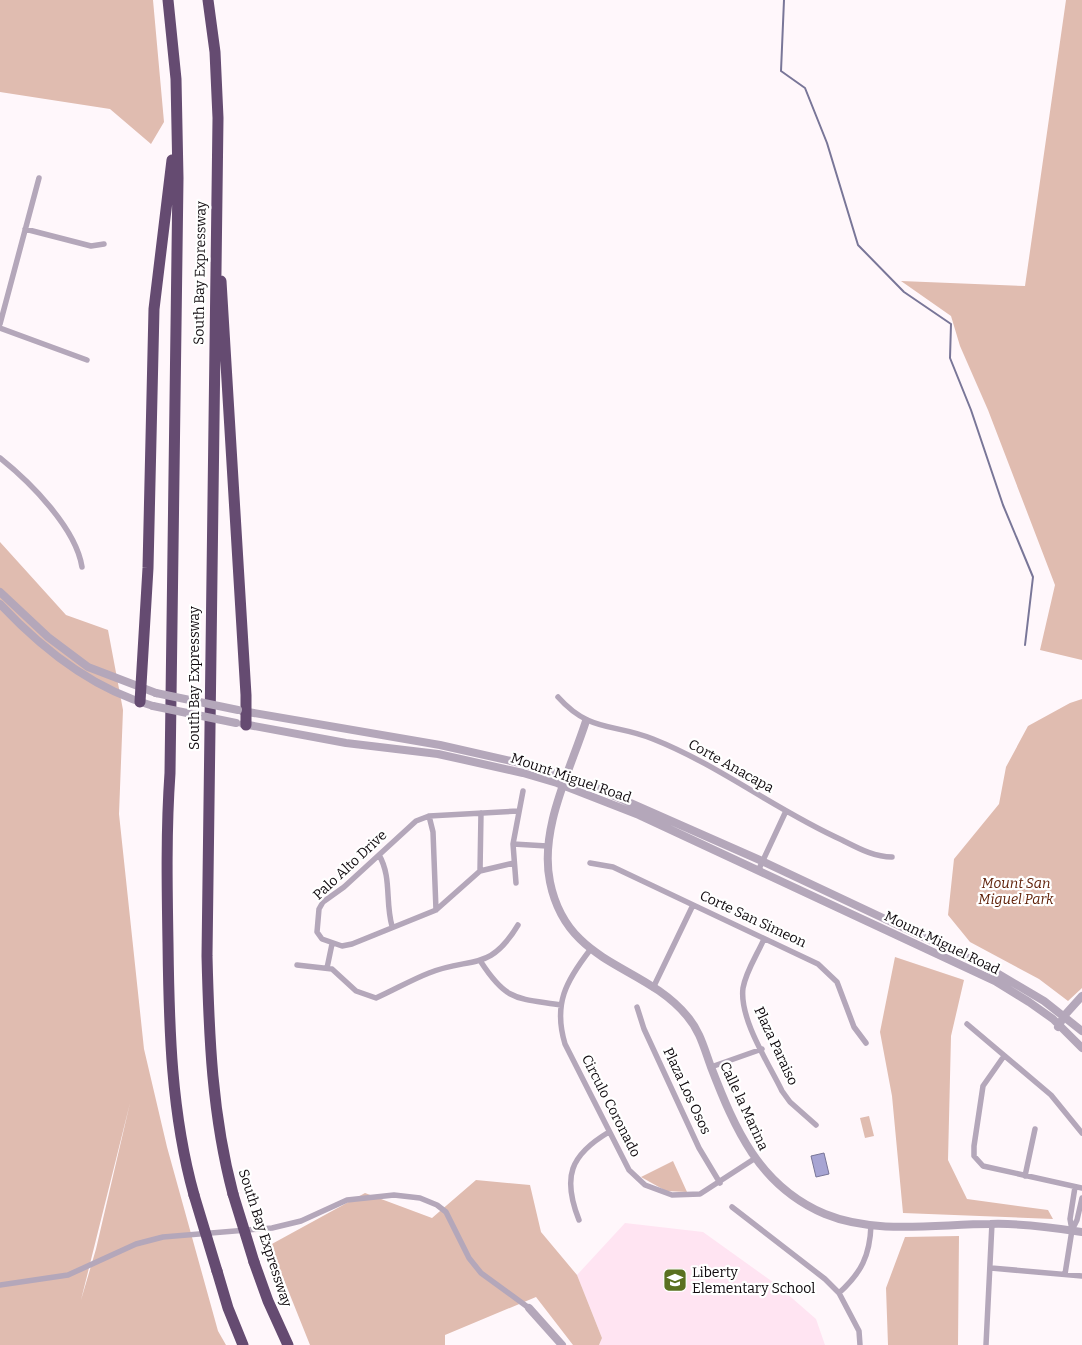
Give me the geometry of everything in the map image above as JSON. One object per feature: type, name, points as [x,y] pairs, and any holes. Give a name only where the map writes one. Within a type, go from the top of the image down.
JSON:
[{"type":"highway","name":"South Bay Expressway","points":[[168,0],[175,58],[177,116],[171,734],[166,848],[168,988],[175,1098],[194,1195],[228,1308],[243,1345]]},
{"type":"highway","name":"South Bay Expressway","points":[[208,0],[217,81],[206,956],[212,1082],[221,1146],[233,1194],[268,1301],[288,1345]]},
{"type":"highway","points":[[140,702],[148,558],[154,309],[177,116]]},
{"type":"highway","points":[[216,162],[224,348],[232,448],[241,724]]},
{"type":"street","points":[[0,324],[39,178]]},
{"type":"street","points":[[25,228],[91,246],[104,244]]},
{"type":"street","points":[[0,328],[86,360]]},
{"type":"street","points":[[0,458],[24,477],[57,517],[76,546],[82,567]]},
{"type":"street","name":"Mount Miguel Road","points":[[0,592],[48,637],[88,667],[141,689],[242,711],[440,745],[520,763],[567,777],[642,807],[985,966],[1024,988],[1082,1031]]},
{"type":"street","name":"Mount Miguel Road","points":[[0,604],[35,639],[62,660],[100,684],[140,702],[241,724],[337,741],[438,754],[522,772],[639,815],[994,981],[1053,1019],[1058,1027],[1082,1048]]},
{"type":"street","name":"Corte Anacapa","points":[[558,697],[571,712],[586,722],[652,738],[786,811],[879,857],[892,857]]},
{"type":"street","name":"Calle la Marina","points":[[586,722],[564,786],[548,846],[550,883],[563,918],[590,950],[672,1000],[693,1024],[699,1033],[711,1067],[741,1137],[754,1159],[778,1184],[806,1204],[837,1218],[871,1225],[1031,1224],[1082,1232]]},
{"type":"street","points":[[516,883],[513,844],[523,790]]},
{"type":"street","name":"Palo Alto Drive","points":[[332,944],[322,939],[317,932],[319,909],[323,902],[379,855],[407,827],[429,816],[518,811]]},
{"type":"street","points":[[758,871],[786,811]]},
{"type":"street","points":[[480,870],[481,813]]},
{"type":"street","points":[[429,816],[433,832],[436,910]]},
{"type":"street","points":[[513,844],[548,846]]},
{"type":"street","points":[[379,855],[387,870],[389,916],[392,926]]},
{"type":"street","points":[[327,968],[332,944],[342,946],[352,944],[392,926],[436,910],[480,870],[514,863]]},
{"type":"street","name":"Corte San Simeon","points":[[590,863],[613,867],[818,964],[837,982],[854,1027],[866,1042]]},
{"type":"street","points":[[654,988],[693,905]]},
{"type":"street","points":[[297,966],[327,968],[335,971],[356,991],[376,998],[431,972],[481,962],[507,943],[518,925]]},
{"type":"street","name":"Plaza Paraiso","points":[[764,939],[747,976],[743,995],[747,1020],[790,1102],[816,1125]]},
{"type":"street","name":"Circulo Coronado","points":[[590,950],[569,978],[561,1004],[560,1021],[566,1044],[629,1170],[645,1185],[658,1192],[672,1196],[693,1196],[706,1192],[754,1159]]},
{"type":"street","points":[[481,962],[494,982],[503,991],[519,998],[561,1004]]},
{"type":"street","points":[[1058,1027],[1064,1016],[1082,996]]},
{"type":"street","name":"Plaza Los Osos","points":[[637,1007],[644,1030],[699,1148],[720,1183]]},
{"type":"street","points":[[967,1024],[1051,1095],[1082,1133]]},
{"type":"street","points":[[711,1067],[762,1049]]},
{"type":"street","points":[[1004,1056],[983,1086],[974,1156],[983,1166],[1082,1188]]},
{"type":"street","points":[[1025,1176],[1034,1129]]},
{"type":"street","points":[[579,1220],[571,1197],[572,1171],[584,1149],[609,1132]]},
{"type":"street","points":[[1072,1230],[1070,1219],[1075,1187]]},
{"type":"street","points":[[0,1285],[68,1275],[136,1244],[163,1237],[272,1228],[301,1221],[347,1200],[394,1195],[420,1198],[437,1205],[446,1212],[469,1258],[481,1273],[529,1308],[562,1345]]},
{"type":"street","points":[[1065,1274],[1072,1230],[1077,1220],[1082,1198]]},
{"type":"street","points":[[732,1207],[825,1279],[839,1293],[859,1331],[860,1345]]},
{"type":"street","points":[[986,1345],[992,1224]]},
{"type":"street","points":[[839,1293],[859,1273],[868,1251],[871,1225]]},
{"type":"street","points":[[991,1268],[1082,1276]]},
{"type":"shaded area","name":"Liberty Elementary School","points":[[625,1223],[703,1232],[777,1285],[816,1319],[825,1345],[599,1345],[602,1338],[577,1275]]},
{"type":"green space","points":[[0,0],[153,0],[164,122],[151,144],[110,109],[0,92]]},
{"type":"green space","points":[[1066,0],[1082,0],[1082,660],[1040,650],[1055,585],[988,410],[960,346],[951,316],[901,281],[1025,286]]},
{"type":"green space","points":[[0,542],[66,615],[108,630],[123,710],[119,814],[144,1049],[167,1147],[218,1331],[226,1345],[0,1345]],"holes":[[[130,1103],[96,1249],[81,1300]]]},
{"type":"green space","name":"Mount San Miguel Park","points":[[1082,699],[1082,988],[1068,1001],[1039,979],[970,942],[948,915],[954,859],[999,804],[1006,767],[1028,726],[1070,703]]},
{"type":"green space","points":[[895,957],[964,980],[951,1036],[948,1160],[967,1199],[1048,1210],[1053,1219],[903,1213],[892,1096],[880,1032]]},
{"type":"green space","points":[[869,1116],[874,1136],[865,1138],[860,1118]]},
{"type":"green space","points":[[673,1161],[687,1192],[666,1191],[641,1177]]},
{"type":"green space","points":[[476,1180],[530,1185],[541,1232],[577,1275],[602,1338],[599,1345],[573,1345],[536,1297],[445,1335],[445,1345],[310,1345],[270,1245],[365,1193],[432,1218]]},
{"type":"green space","points":[[959,1236],[958,1345],[888,1345],[886,1288],[905,1237]]},
{"type":"water","points":[[824,1153],[829,1174],[816,1177],[811,1156]]},
{"type":"waterway","points":[[784,0],[781,71],[805,88],[827,143],[858,245],[904,292],[951,324],[950,358],[971,410],[1003,505],[1033,577],[1025,645]]},
{"type":"place","name":"Liberty Elementary School","points":[[675,1280]]}]
